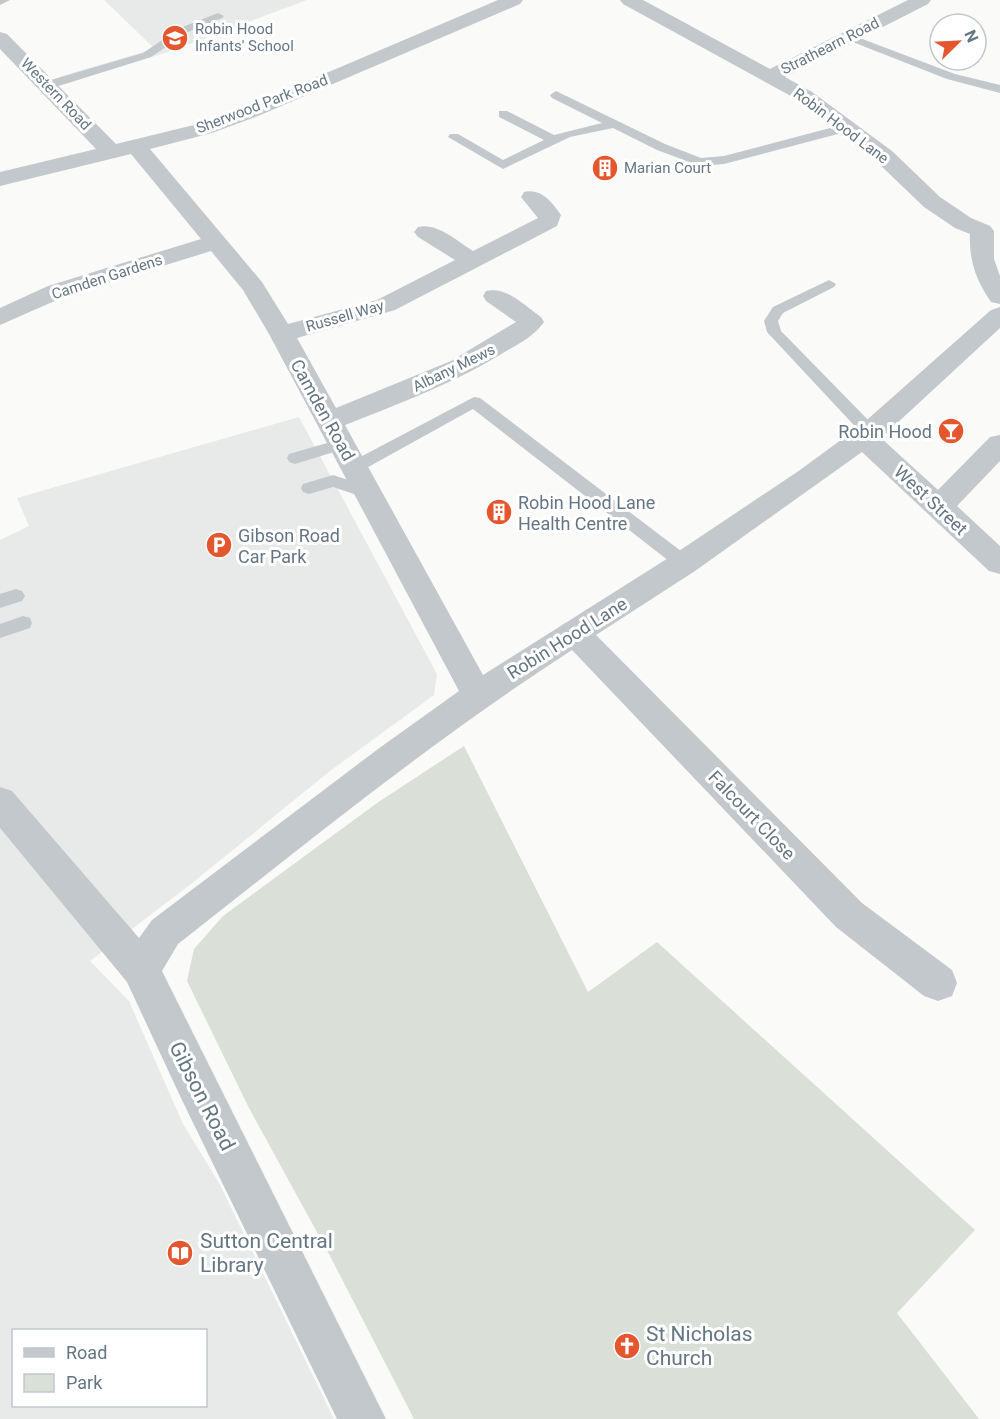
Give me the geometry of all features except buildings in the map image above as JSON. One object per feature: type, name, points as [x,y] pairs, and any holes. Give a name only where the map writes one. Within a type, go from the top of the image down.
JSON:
[{"type":"street","name":"Sherwood Park Road","points":[[0,178],[205,129],[251,112],[514,0]]},
{"type":"street","name":"Robin Hood Lane","points":[[629,0],[676,28],[771,76],[849,127],[884,156],[932,202],[963,223],[982,231]]},
{"type":"street","name":"Strathearn Road","points":[[771,76],[922,0]]},
{"type":"street","name":"Western Road","points":[[0,38],[110,151]]},
{"type":"street","name":"Camden Road","points":[[135,145],[253,287],[282,334],[478,695]]},
{"type":"street","name":"Russell Way","points":[[282,334],[386,305],[549,221],[550,215],[532,197]]},
{"type":"street","points":[[1000,213],[982,231],[980,257],[988,278],[1000,297]]},
{"type":"street","points":[[426,232],[472,261]]},
{"type":"street","name":"Camden Gardens","points":[[0,317],[57,291],[216,242]]},
{"type":"street","name":"Albany Mews","points":[[329,421],[423,384],[505,343],[531,322],[495,296]]},
{"type":"street","name":"Robin Hood Lane","points":[[141,969],[165,932],[390,759],[478,695],[576,634],[810,477],[866,434],[1000,315]]},
{"type":"street","name":"West Street","points":[[866,434],[939,507],[1000,563]]},
{"type":"street","points":[[939,507],[1000,444]]},
{"type":"street","name":"Falcourt Close","points":[[576,634],[849,915],[938,983]]},
{"type":"street","name":"Gibson Road","points":[[0,802],[141,969],[195,1084],[362,1419]]},
{"type":"lane","points":[[0,2],[5,0]]},
{"type":"lane","points":[[48,85],[147,55],[184,30],[219,16]]},
{"type":"lane","points":[[849,37],[951,77],[1000,89]]},
{"type":"lane","points":[[556,95],[660,147],[700,162],[724,160],[849,127]]},
{"type":"lane","points":[[503,114],[553,140]]},
{"type":"lane","points":[[454,137],[503,165],[566,134],[613,124]]},
{"type":"lane","points":[[829,284],[778,310],[771,321],[771,326],[866,434]]},
{"type":"lane","points":[[294,458],[348,455],[474,402],[684,563]]},
{"type":"lane","points":[[309,488],[333,481],[369,494]]},
{"type":"lane","points":[[0,631],[23,623]]},
{"type":"shaded area","name":"Robin Hood Infants' School","points":[[104,0],[307,0],[168,52],[65,84],[59,77],[150,50],[153,47]]},
{"type":"shaded area","points":[[299,417],[437,674],[434,695],[330,771],[191,884],[90,961],[129,1001],[183,1124],[219,1183],[334,1419],[0,1419],[0,540],[29,526],[17,498]]},
{"type":"green space","points":[[464,746],[588,992],[657,942],[975,1230],[897,1313],[979,1419],[414,1419],[329,1254],[249,1108],[187,981],[194,949],[223,916],[377,803]]},
{"type":"place","name":"Robin Hood Infants' School","points":[[175,38]]},
{"type":"place","name":"Marian Court","points":[[605,168]]},
{"type":"place","name":"Robin Hood","points":[[951,431]]},
{"type":"place","name":"Robin Hood Lane Health Centre","points":[[499,512]]},
{"type":"place","name":"Gibson Road Car Park","points":[[219,545]]},
{"type":"place","name":"Sutton Central Library","points":[[180,1253]]},
{"type":"place","name":"St Nicholas Church","points":[[627,1346]]}]
